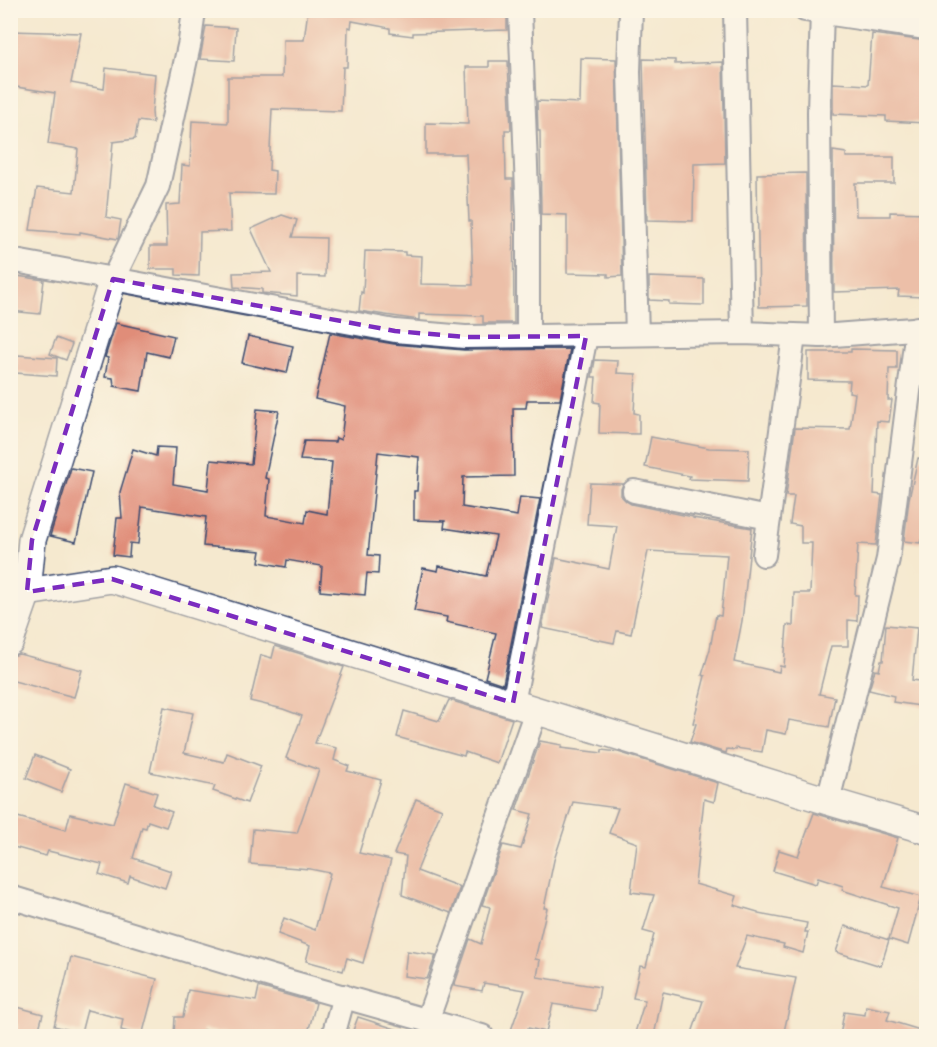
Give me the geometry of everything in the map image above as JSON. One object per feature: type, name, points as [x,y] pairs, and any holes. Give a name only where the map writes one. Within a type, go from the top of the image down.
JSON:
[{"type":"street","points":[[10,641],[32,540],[113,279],[158,186],[190,41],[194,10]]},
{"type":"street","points":[[520,10],[528,218],[528,335]]},
{"type":"street","points":[[631,10],[629,72],[637,334]]},
{"type":"street","points":[[735,10],[742,333]]},
{"type":"street","points":[[821,336],[816,12],[927,28]]},
{"type":"street","points":[[10,260],[395,331],[465,337],[742,333],[821,336],[922,328],[888,560],[828,801]]},
{"type":"street","points":[[427,1021],[524,707],[586,336]]},
{"type":"street","points":[[764,555],[794,336]]},
{"type":"street","points":[[634,491],[769,518]]},
{"type":"street","points":[[19,592],[112,579],[927,830]]},
{"type":"street","points":[[10,897],[277,978],[482,1036]]},
{"type":"street","points":[[333,1036],[344,996]]},
{"type":"highlighted area","points":[[113,279],[395,331],[465,337],[586,336],[513,703],[112,579],[27,592],[32,540]]},
{"type":"building","points":[[308,10],[428,10],[447,13],[447,10],[507,10],[507,30],[413,33],[413,36],[390,33],[390,28],[352,21],[351,28],[348,27],[347,67],[343,67],[341,111],[272,109],[269,170],[275,171],[274,194],[229,193],[231,231],[200,232],[199,276],[176,275],[176,269],[150,269],[150,246],[167,246],[166,205],[180,204],[182,165],[190,166],[192,121],[228,123],[228,77],[282,77],[283,40],[304,40]]},
{"type":"building","points":[[206,26],[236,28],[234,61],[200,59]]},
{"type":"building","points":[[10,31],[81,33],[71,83],[104,89],[106,68],[155,74],[153,123],[138,121],[135,139],[113,142],[106,217],[121,220],[118,239],[80,232],[80,234],[30,230],[37,188],[74,192],[78,149],[48,144],[55,93],[10,86]]},
{"type":"building","points":[[872,34],[927,41],[926,123],[886,121],[886,116],[833,114],[833,83],[868,85]]},
{"type":"building","points":[[581,58],[616,59],[622,276],[567,273],[567,215],[541,214],[540,131],[538,131],[537,101],[580,103]]},
{"type":"building","points":[[643,59],[675,60],[675,64],[723,62],[725,163],[694,164],[693,221],[647,220]]},
{"type":"building","points":[[489,61],[508,61],[511,130],[505,130],[506,179],[513,179],[514,323],[483,323],[483,316],[419,314],[419,320],[359,311],[361,292],[363,293],[365,251],[405,252],[405,255],[422,256],[421,284],[473,285],[466,154],[426,154],[426,123],[468,124],[466,67],[489,67]]},
{"type":"building","points":[[833,151],[846,153],[846,157],[894,157],[894,183],[855,183],[856,216],[890,216],[890,212],[927,213],[925,297],[898,296],[899,290],[834,292]]},
{"type":"building","points":[[806,173],[807,306],[759,307],[757,174]]},
{"type":"building","points":[[282,215],[297,220],[292,237],[326,238],[325,277],[297,276],[297,296],[262,293],[262,289],[234,287],[233,273],[271,272],[251,229]]},
{"type":"building","points":[[10,275],[44,280],[40,314],[10,311]]},
{"type":"building","points":[[649,277],[704,279],[704,305],[669,304],[669,301],[649,300]]},
{"type":"building","points":[[116,323],[174,336],[169,357],[147,352],[141,391],[114,386],[113,378],[105,377],[108,358],[105,357]]},
{"type":"building","points":[[330,333],[394,344],[464,350],[570,349],[560,400],[527,400],[526,408],[513,408],[514,476],[463,477],[462,507],[517,516],[520,497],[540,499],[503,684],[485,678],[496,633],[446,622],[447,617],[414,611],[423,568],[438,571],[439,566],[486,576],[496,536],[444,528],[445,521],[414,520],[414,491],[417,491],[419,457],[378,452],[368,555],[379,556],[378,574],[367,573],[365,595],[320,591],[322,566],[287,560],[286,567],[259,562],[261,551],[203,546],[206,517],[142,507],[138,544],[130,543],[129,557],[113,555],[117,518],[122,518],[120,492],[133,449],[156,456],[157,447],[176,448],[173,484],[208,490],[211,460],[251,464],[257,409],[279,411],[265,478],[269,479],[266,516],[305,523],[307,510],[327,514],[332,462],[300,460],[304,441],[335,442],[336,438],[341,440],[345,406],[315,399]]},
{"type":"building","points":[[248,336],[293,346],[287,373],[242,363]]},
{"type":"building","points":[[56,338],[72,344],[66,360],[50,354]]},
{"type":"building","points":[[851,349],[897,350],[897,369],[889,369],[888,400],[892,400],[889,422],[877,421],[874,494],[882,495],[876,545],[858,544],[855,595],[858,595],[857,621],[848,620],[848,646],[831,646],[819,694],[835,697],[829,727],[789,720],[786,734],[766,730],[762,752],[736,748],[736,750],[727,749],[726,753],[690,742],[696,724],[693,723],[705,676],[702,675],[710,649],[716,615],[721,616],[727,555],[648,551],[631,634],[617,631],[614,643],[542,628],[556,558],[609,569],[617,526],[587,524],[590,483],[623,484],[621,496],[631,504],[752,528],[742,621],[734,662],[779,672],[780,666],[784,667],[787,625],[793,626],[794,593],[810,593],[812,543],[801,543],[801,526],[790,524],[794,496],[786,496],[795,428],[850,429],[855,393],[849,392],[850,381],[808,380],[808,352],[851,352]]},
{"type":"building","points":[[17,355],[57,358],[56,376],[16,373]]},
{"type":"building","points":[[595,360],[618,361],[617,373],[636,374],[634,413],[639,414],[639,434],[599,433],[600,403],[594,402],[596,377],[592,377]]},
{"type":"building","points":[[651,437],[709,448],[749,449],[748,481],[689,479],[690,476],[645,467]]},
{"type":"building","points":[[918,458],[927,459],[927,540],[921,540],[920,543],[904,541],[909,499]]},
{"type":"building","points":[[71,468],[92,472],[76,542],[50,536]]},
{"type":"building","points":[[886,625],[917,628],[912,680],[927,682],[927,707],[893,702],[894,696],[869,690],[875,670],[879,671],[881,661],[883,661]]},
{"type":"building","points":[[275,646],[344,667],[315,743],[337,748],[334,760],[349,766],[347,771],[381,780],[359,853],[391,860],[363,963],[347,958],[343,971],[306,961],[310,946],[278,934],[284,918],[315,930],[330,873],[250,864],[253,829],[297,833],[319,770],[286,758],[302,716],[250,701],[261,655],[272,658]]},
{"type":"building","points":[[19,654],[82,670],[74,697],[10,680],[12,656]]},
{"type":"building","points":[[449,700],[512,719],[497,763],[465,752],[464,756],[397,737],[404,711],[439,721]]},
{"type":"building","points":[[164,707],[193,713],[184,753],[224,762],[227,753],[261,766],[247,803],[213,791],[215,786],[150,772]]},
{"type":"building","points":[[540,741],[562,745],[561,748],[602,753],[602,750],[618,752],[718,783],[714,802],[704,799],[695,884],[737,896],[734,905],[758,912],[758,914],[807,923],[805,932],[808,932],[803,953],[783,947],[784,944],[747,936],[735,968],[796,978],[783,1036],[691,1036],[703,1001],[663,992],[654,1036],[634,1036],[645,1000],[633,998],[640,966],[646,967],[654,934],[643,931],[654,895],[631,892],[637,843],[609,833],[618,808],[573,802],[554,860],[544,908],[547,908],[535,959],[540,960],[537,977],[600,987],[596,1011],[553,1004],[546,1032],[528,1028],[526,1036],[509,1036],[525,990],[484,983],[482,991],[454,986],[470,939],[481,944],[490,907],[482,905],[503,845],[521,849],[532,814],[516,810]]},
{"type":"building","points":[[35,755],[70,769],[61,792],[26,778]]},
{"type":"building","points":[[126,783],[157,793],[153,805],[172,812],[166,827],[148,821],[146,828],[142,827],[133,858],[171,871],[165,888],[130,876],[128,883],[99,874],[102,864],[48,851],[46,856],[10,846],[10,815],[66,830],[70,814],[113,824]]},
{"type":"building","points":[[416,799],[442,809],[417,871],[460,887],[451,913],[402,895],[406,856],[394,854]]},
{"type":"building","points":[[814,813],[898,838],[883,887],[921,897],[908,945],[889,939],[898,908],[842,890],[843,886],[818,878],[816,884],[773,871],[779,850],[798,856]]},
{"type":"building","points":[[845,926],[889,940],[881,966],[836,952]]},
{"type":"building","points":[[407,951],[436,955],[427,979],[404,976]]},
{"type":"building","points":[[71,957],[157,979],[142,1036],[121,1030],[123,1019],[87,1010],[81,1033],[54,1026]]},
{"type":"building","points":[[259,987],[316,1003],[307,1036],[246,1036],[203,1030],[203,1036],[174,1036],[175,1017],[183,1017],[188,990],[256,1001]]},
{"type":"building","points":[[10,1005],[43,1014],[37,1036],[15,1036],[18,1025],[10,1023]]},
{"type":"building","points":[[866,1006],[890,1011],[887,1020],[927,1032],[927,1036],[840,1036],[844,1012],[865,1015]]},
{"type":"building","points":[[358,1017],[408,1033],[408,1036],[351,1036]]}]
